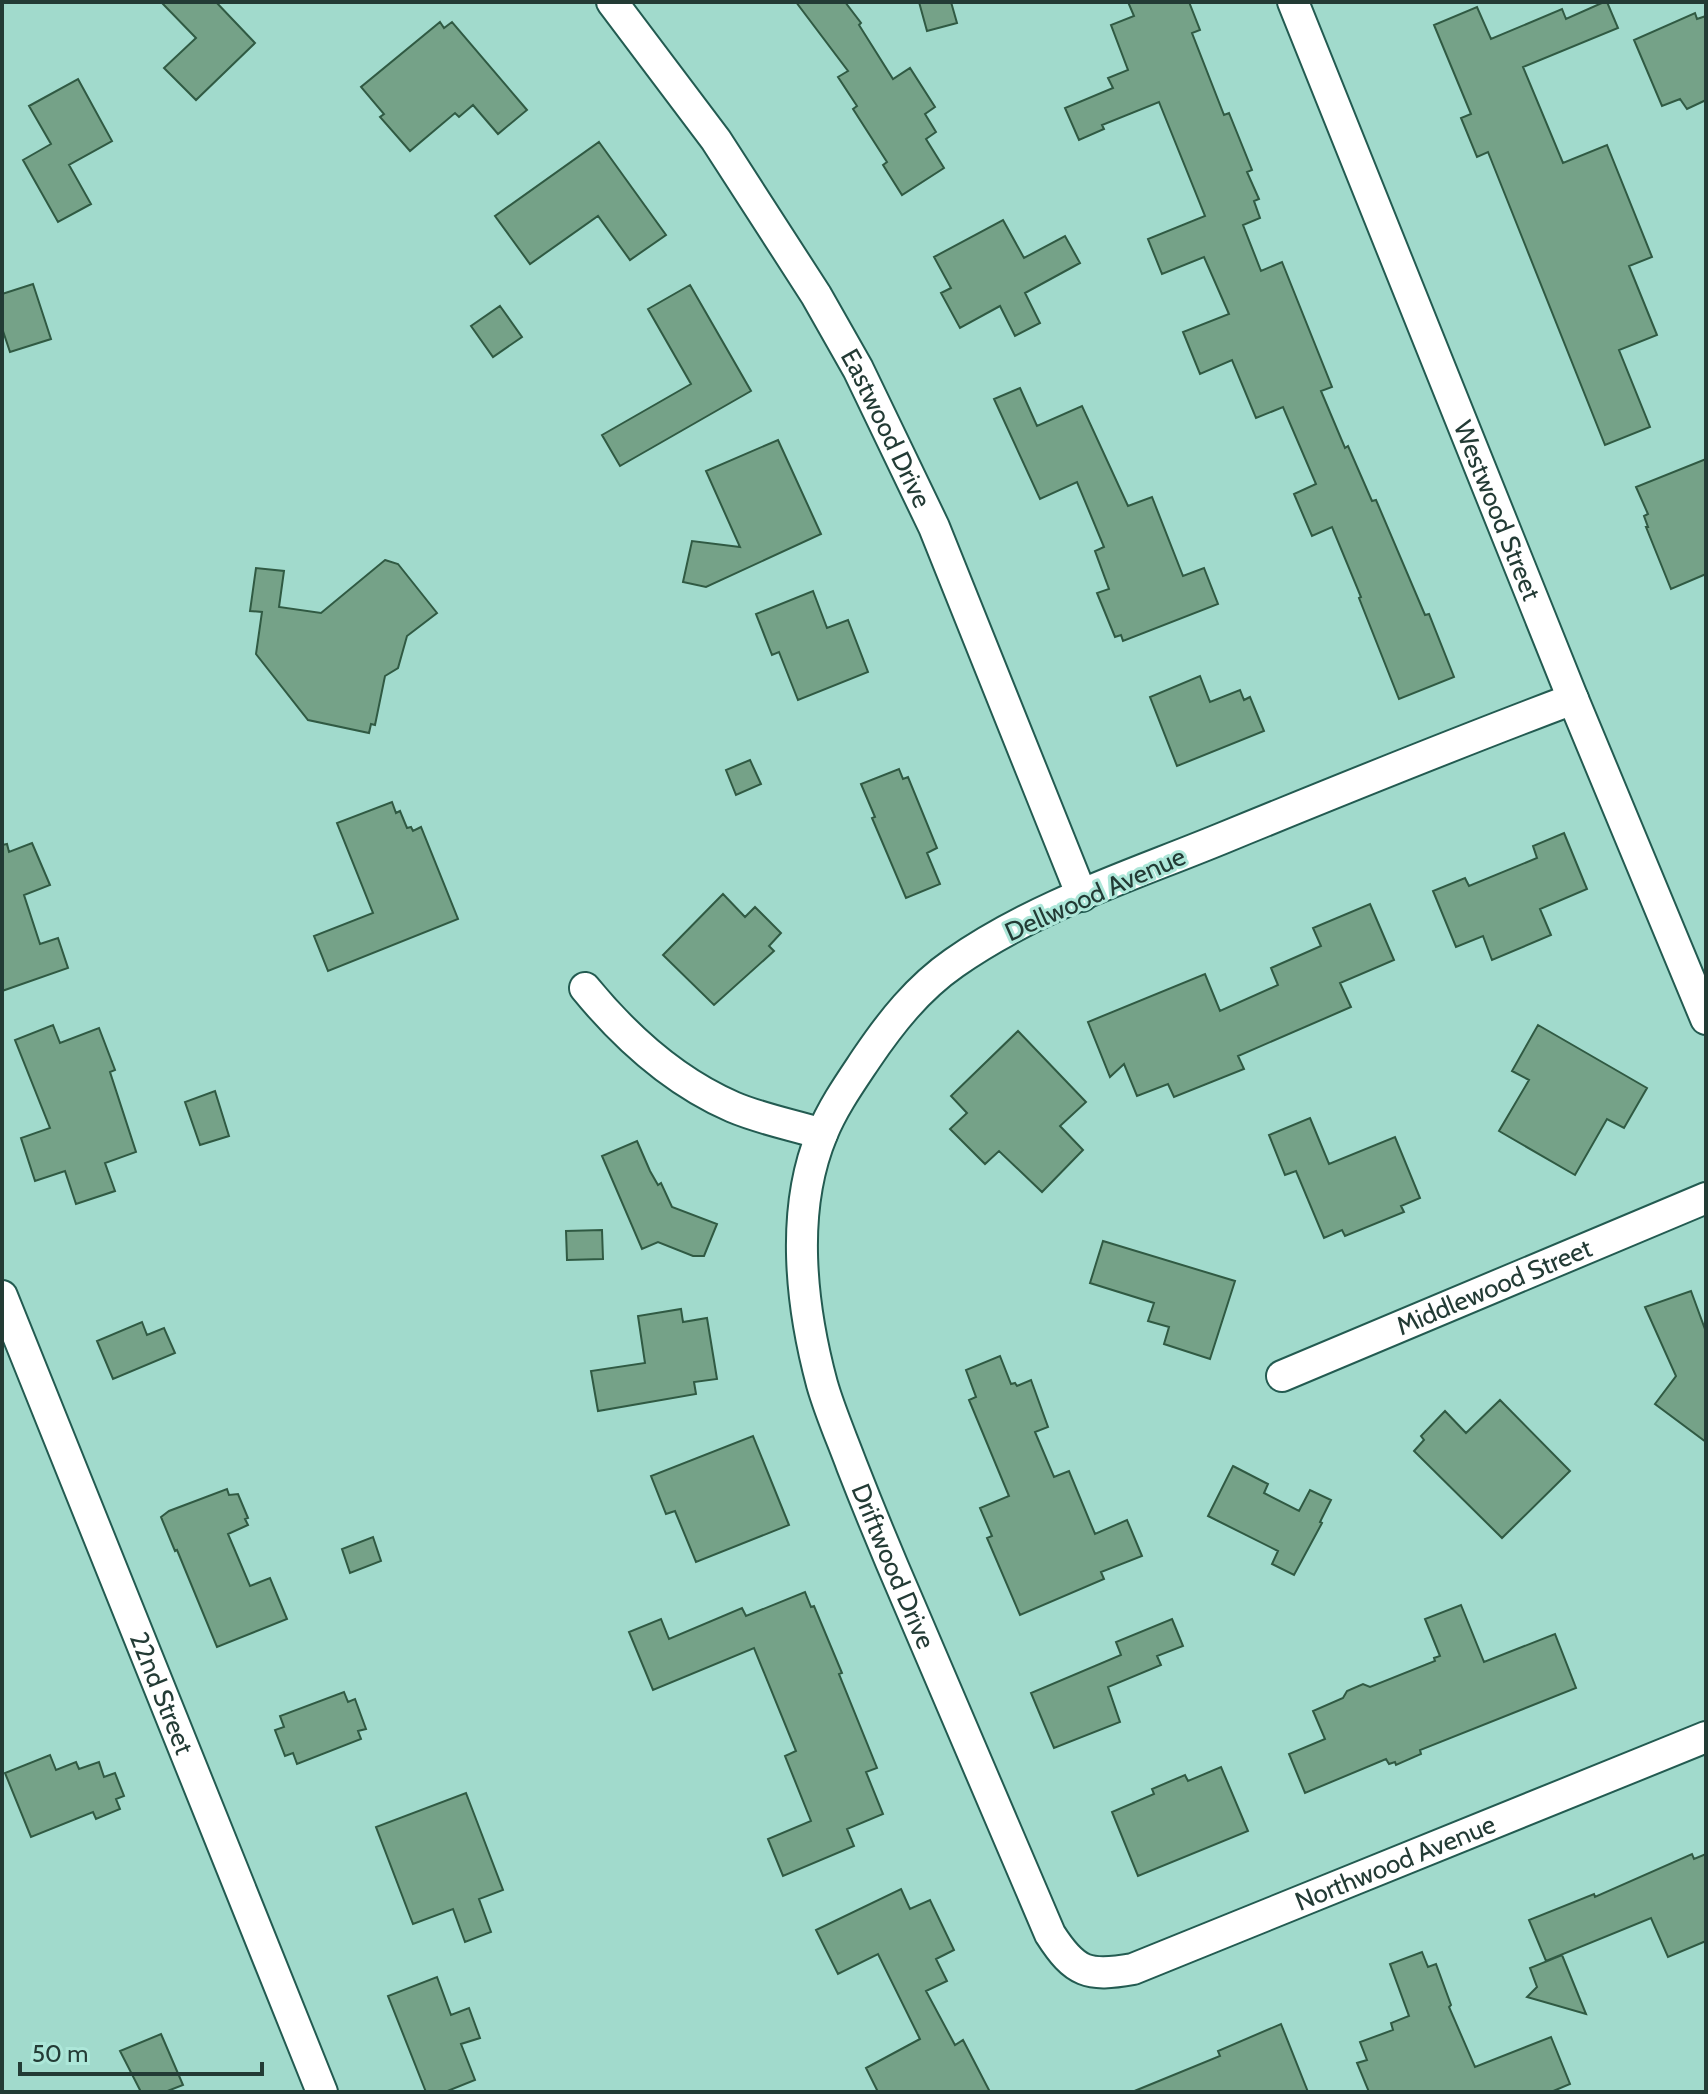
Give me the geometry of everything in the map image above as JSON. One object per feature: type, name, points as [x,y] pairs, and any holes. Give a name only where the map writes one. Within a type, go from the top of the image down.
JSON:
[{"type":"street","name":"Eastwood Drive","points":[[612,2],[716,140],[816,295],[858,369],[934,527],[1082,896]]},
{"type":"street","name":"Westwood Street","points":[[1293,2],[1573,699],[1706,1019]]},
{"type":"street","name":"Dellwood Avenue","points":[[822,1134],[843,1094],[888,1026],[920,991],[953,963],[1016,924],[1435,751],[1573,699]]},
{"type":"street","points":[[585,988],[611,1020],[647,1054],[686,1083],[735,1108],[822,1134]]},
{"type":"street","name":"Driftwood Drive","points":[[822,1134],[811,1171],[804,1215],[802,1259],[808,1320],[822,1383],[876,1528],[1050,1934],[1063,1954],[1083,1972]]},
{"type":"street","name":"Middlewood Street","points":[[1282,1376],[1706,1198]]},
{"type":"street","name":"22nd Street","points":[[2,1296],[322,2092]]},
{"type":"street","name":"Northwood Avenue","points":[[1083,1972],[1106,1974],[1133,1969],[1706,1737]]},
{"type":"building","points":[[161,2],[216,2],[255,43],[196,100],[164,68],[196,38]]},
{"type":"building","points":[[796,2],[845,2],[861,23],[859,25],[893,79],[910,68],[935,107],[925,114],[936,132],[926,139],[944,168],[902,195],[883,165],[887,162],[853,109],[857,106],[838,77],[848,71]]},
{"type":"building","points":[[919,2],[951,2],[957,23],[927,31]]},
{"type":"building","points":[[1128,2],[1189,2],[1200,30],[1192,33],[1224,115],[1229,113],[1252,170],[1247,172],[1259,199],[1254,201],[1260,218],[1243,225],[1261,271],[1282,262],[1332,387],[1321,391],[1345,448],[1348,446],[1372,501],[1376,500],[1425,615],[1429,614],[1454,677],[1399,699],[1332,527],[1312,536],[1294,494],[1316,484],[1283,407],[1256,418],[1232,360],[1200,374],[1183,332],[1229,314],[1204,257],[1162,274],[1148,239],[1205,216],[1159,102],[1102,125],[1104,129],[1079,140],[1065,108],[1113,88],[1108,78],[1128,70],[1111,25],[1134,16]]},
{"type":"building","points":[[1607,2],[1618,28],[1523,67],[1563,163],[1607,145],[1652,257],[1629,266],[1657,335],[1619,350],[1650,427],[1605,445],[1488,152],[1477,157],[1461,118],[1471,114],[1434,25],[1477,7],[1491,39],[1562,9],[1566,19]]},
{"type":"building","points":[[1695,13],[1697,19],[1706,16],[1706,100],[1687,109],[1680,99],[1662,106],[1634,40]]},
{"type":"building","points":[[440,22],[444,28],[452,22],[527,110],[498,134],[473,105],[459,117],[455,113],[410,151],[380,117],[384,114],[361,87]]},
{"type":"building","points":[[78,79],[112,141],[69,165],[91,204],[58,222],[23,160],[51,144],[29,106]]},
{"type":"building","points":[[599,142],[666,235],[630,260],[598,216],[530,264],[495,216]]},
{"type":"building","points":[[1003,220],[1024,258],[1065,236],[1080,263],[1025,293],[1040,323],[1015,336],[1000,306],[960,328],[941,293],[951,288],[934,257]]},
{"type":"building","points":[[33,284],[51,339],[10,352],[2,328],[2,294]]},
{"type":"building","points":[[690,285],[751,391],[620,466],[602,435],[691,384],[648,309]]},
{"type":"building","points":[[500,306],[522,337],[493,357],[471,326]]},
{"type":"building","points":[[1020,388],[1037,426],[1082,406],[1128,506],[1152,497],[1183,576],[1204,568],[1218,604],[1123,641],[1121,635],[1115,637],[1097,593],[1109,589],[1095,551],[1104,547],[1077,482],[1040,499],[994,399]]},
{"type":"building","points":[[778,440],[821,534],[706,587],[683,582],[692,541],[740,547],[706,471]]},
{"type":"building","points":[[1706,459],[1706,574],[1671,589],[1646,527],[1644,516],[1648,514],[1636,487]]},
{"type":"building","points":[[385,560],[398,564],[437,613],[407,636],[398,668],[385,676],[375,725],[371,724],[369,733],[308,720],[256,654],[262,612],[250,611],[256,568],[284,571],[279,607],[321,613]]},
{"type":"building","points":[[813,591],[827,628],[848,620],[868,672],[798,700],[779,652],[772,655],[756,614]]},
{"type":"building","points":[[1200,676],[1210,702],[1240,690],[1244,700],[1250,697],[1264,731],[1177,766],[1150,697]]},
{"type":"building","points":[[750,760],[761,784],[736,795],[726,770]]},
{"type":"building","points":[[899,769],[903,779],[908,777],[937,848],[927,853],[940,884],[906,898],[861,784]]},
{"type":"building","points":[[392,802],[396,813],[400,811],[407,828],[411,827],[413,831],[421,827],[458,919],[328,971],[314,936],[373,913],[337,823]]},
{"type":"building","points":[[1564,833],[1587,889],[1540,909],[1551,935],[1492,960],[1483,936],[1456,947],[1433,891],[1465,878],[1469,886],[1537,858],[1533,846]]},
{"type":"building","points":[[32,843],[50,885],[24,895],[40,944],[58,938],[68,968],[2,991],[2,845],[7,844],[9,852]]},
{"type":"building","points":[[723,894],[745,917],[755,907],[781,933],[769,946],[774,951],[714,1005],[663,955]]},
{"type":"building","points":[[1370,904],[1394,960],[1340,983],[1351,1007],[1238,1056],[1244,1069],[1174,1097],[1168,1084],[1137,1096],[1124,1064],[1110,1077],[1088,1022],[1205,974],[1220,1011],[1278,985],[1271,968],[1321,946],[1313,928]]},
{"type":"building","points":[[53,1025],[60,1043],[99,1028],[115,1070],[110,1072],[136,1152],[105,1163],[115,1191],[76,1204],[65,1171],[35,1181],[21,1138],[50,1128],[15,1040]]},
{"type":"building","points":[[1538,1025],[1647,1088],[1624,1128],[1607,1119],[1575,1175],[1499,1131],[1529,1080],[1512,1071]]},
{"type":"building","points":[[1018,1031],[1086,1102],[1060,1126],[1083,1150],[1042,1192],[999,1151],[985,1164],[950,1129],[967,1113],[951,1096]]},
{"type":"building","points":[[215,1091],[229,1136],[200,1145],[185,1102]]},
{"type":"building","points":[[1310,1118],[1329,1164],[1395,1137],[1420,1198],[1401,1206],[1404,1212],[1345,1236],[1342,1230],[1324,1238],[1296,1171],[1285,1175],[1269,1135]]},
{"type":"building","points":[[637,1141],[650,1171],[658,1185],[661,1183],[672,1207],[717,1224],[704,1256],[693,1256],[658,1242],[642,1249],[602,1156]]},
{"type":"building","points":[[602,1230],[603,1259],[567,1260],[566,1231]]},
{"type":"building","points":[[1103,1241],[1235,1281],[1210,1359],[1164,1344],[1169,1327],[1148,1321],[1154,1303],[1090,1283]]},
{"type":"building","points":[[1691,1291],[1706,1332],[1706,1442],[1655,1404],[1676,1376],[1645,1307]]},
{"type":"building","points":[[681,1309],[683,1322],[707,1318],[717,1379],[694,1382],[696,1394],[598,1411],[591,1371],[645,1363],[638,1316]]},
{"type":"building","points":[[142,1322],[147,1335],[164,1328],[175,1353],[113,1379],[97,1341]]},
{"type":"building","points":[[1000,1356],[1011,1384],[1017,1386],[1031,1380],[1048,1427],[1035,1432],[1054,1477],[1069,1471],[1095,1534],[1127,1520],[1142,1556],[1101,1572],[1104,1579],[1020,1615],[987,1538],[992,1536],[980,1508],[1009,1496],[969,1400],[976,1397],[966,1370]]},
{"type":"building","points":[[1500,1400],[1570,1471],[1502,1538],[1414,1451],[1424,1440],[1421,1436],[1445,1411],[1466,1433]]},
{"type":"building","points":[[753,1436],[789,1525],[696,1562],[675,1511],[666,1514],[651,1476]]},
{"type":"building","points":[[1233,1466],[1268,1484],[1264,1493],[1299,1511],[1310,1490],[1331,1500],[1294,1575],[1272,1564],[1278,1551],[1208,1516]]},
{"type":"building","points":[[227,1489],[229,1495],[238,1494],[248,1518],[245,1519],[248,1525],[228,1534],[250,1586],[270,1578],[287,1619],[217,1647],[161,1517]]},
{"type":"building","points":[[373,1537],[381,1561],[350,1573],[342,1549]]},
{"type":"building","points":[[805,1592],[842,1673],[839,1674],[877,1768],[866,1772],[883,1814],[847,1829],[854,1846],[783,1876],[768,1839],[811,1821],[785,1756],[796,1751],[754,1648],[653,1690],[629,1632],[661,1619],[669,1639],[742,1608],[746,1616]]},
{"type":"building","points":[[1461,1605],[1484,1662],[1555,1634],[1576,1688],[1420,1750],[1421,1754],[1396,1765],[1395,1762],[1389,1764],[1386,1759],[1305,1793],[1289,1754],[1325,1739],[1313,1711],[1343,1698],[1347,1691],[1363,1684],[1370,1687],[1435,1661],[1434,1658],[1440,1656],[1425,1619]]},
{"type":"building","points":[[1172,1619],[1183,1646],[1157,1656],[1161,1665],[1108,1687],[1120,1722],[1054,1748],[1031,1693],[1121,1655],[1116,1642]]},
{"type":"building","points":[[344,1692],[348,1702],[355,1699],[366,1729],[358,1731],[361,1739],[297,1764],[293,1753],[285,1756],[275,1730],[284,1727],[280,1716]]},
{"type":"building","points":[[50,1755],[56,1770],[76,1762],[79,1769],[99,1762],[104,1777],[115,1773],[124,1796],[116,1799],[120,1809],[96,1819],[93,1812],[31,1837],[5,1773]]},
{"type":"building","points":[[1221,1767],[1248,1831],[1138,1876],[1112,1812],[1154,1794],[1152,1789],[1185,1775],[1188,1781]]},
{"type":"building","points":[[466,1793],[503,1890],[479,1899],[491,1932],[465,1942],[453,1909],[413,1924],[376,1827]]},
{"type":"building","points":[[1692,1854],[1694,1859],[1706,1854],[1706,1941],[1668,1957],[1651,1918],[1546,1961],[1529,1920],[1594,1894],[1595,1897]]},
{"type":"building","points":[[901,1889],[910,1909],[930,1900],[954,1950],[936,1959],[947,1981],[926,1991],[955,2045],[963,2040],[990,2092],[878,2092],[866,2068],[920,2039],[878,1954],[838,1974],[816,1930]]},
{"type":"building","points":[[1422,1952],[1428,1967],[1436,1964],[1451,2005],[1449,2007],[1475,2067],[1551,2037],[1570,2084],[1551,2092],[1369,2092],[1357,2063],[1367,2060],[1360,2042],[1393,2030],[1391,2023],[1409,2016],[1390,1964]]},
{"type":"building","points":[[1562,1955],[1586,2014],[1527,1997],[1537,1987],[1530,1968]]},
{"type":"building","points":[[437,1977],[451,2015],[469,2008],[480,2038],[461,2044],[475,2080],[445,2092],[426,2092],[388,1996]]},
{"type":"building","points":[[1281,2024],[1308,2092],[1132,2092],[1220,2056],[1218,2051]]},
{"type":"building","points":[[161,2034],[183,2085],[165,2092],[141,2092],[120,2051]]}]
